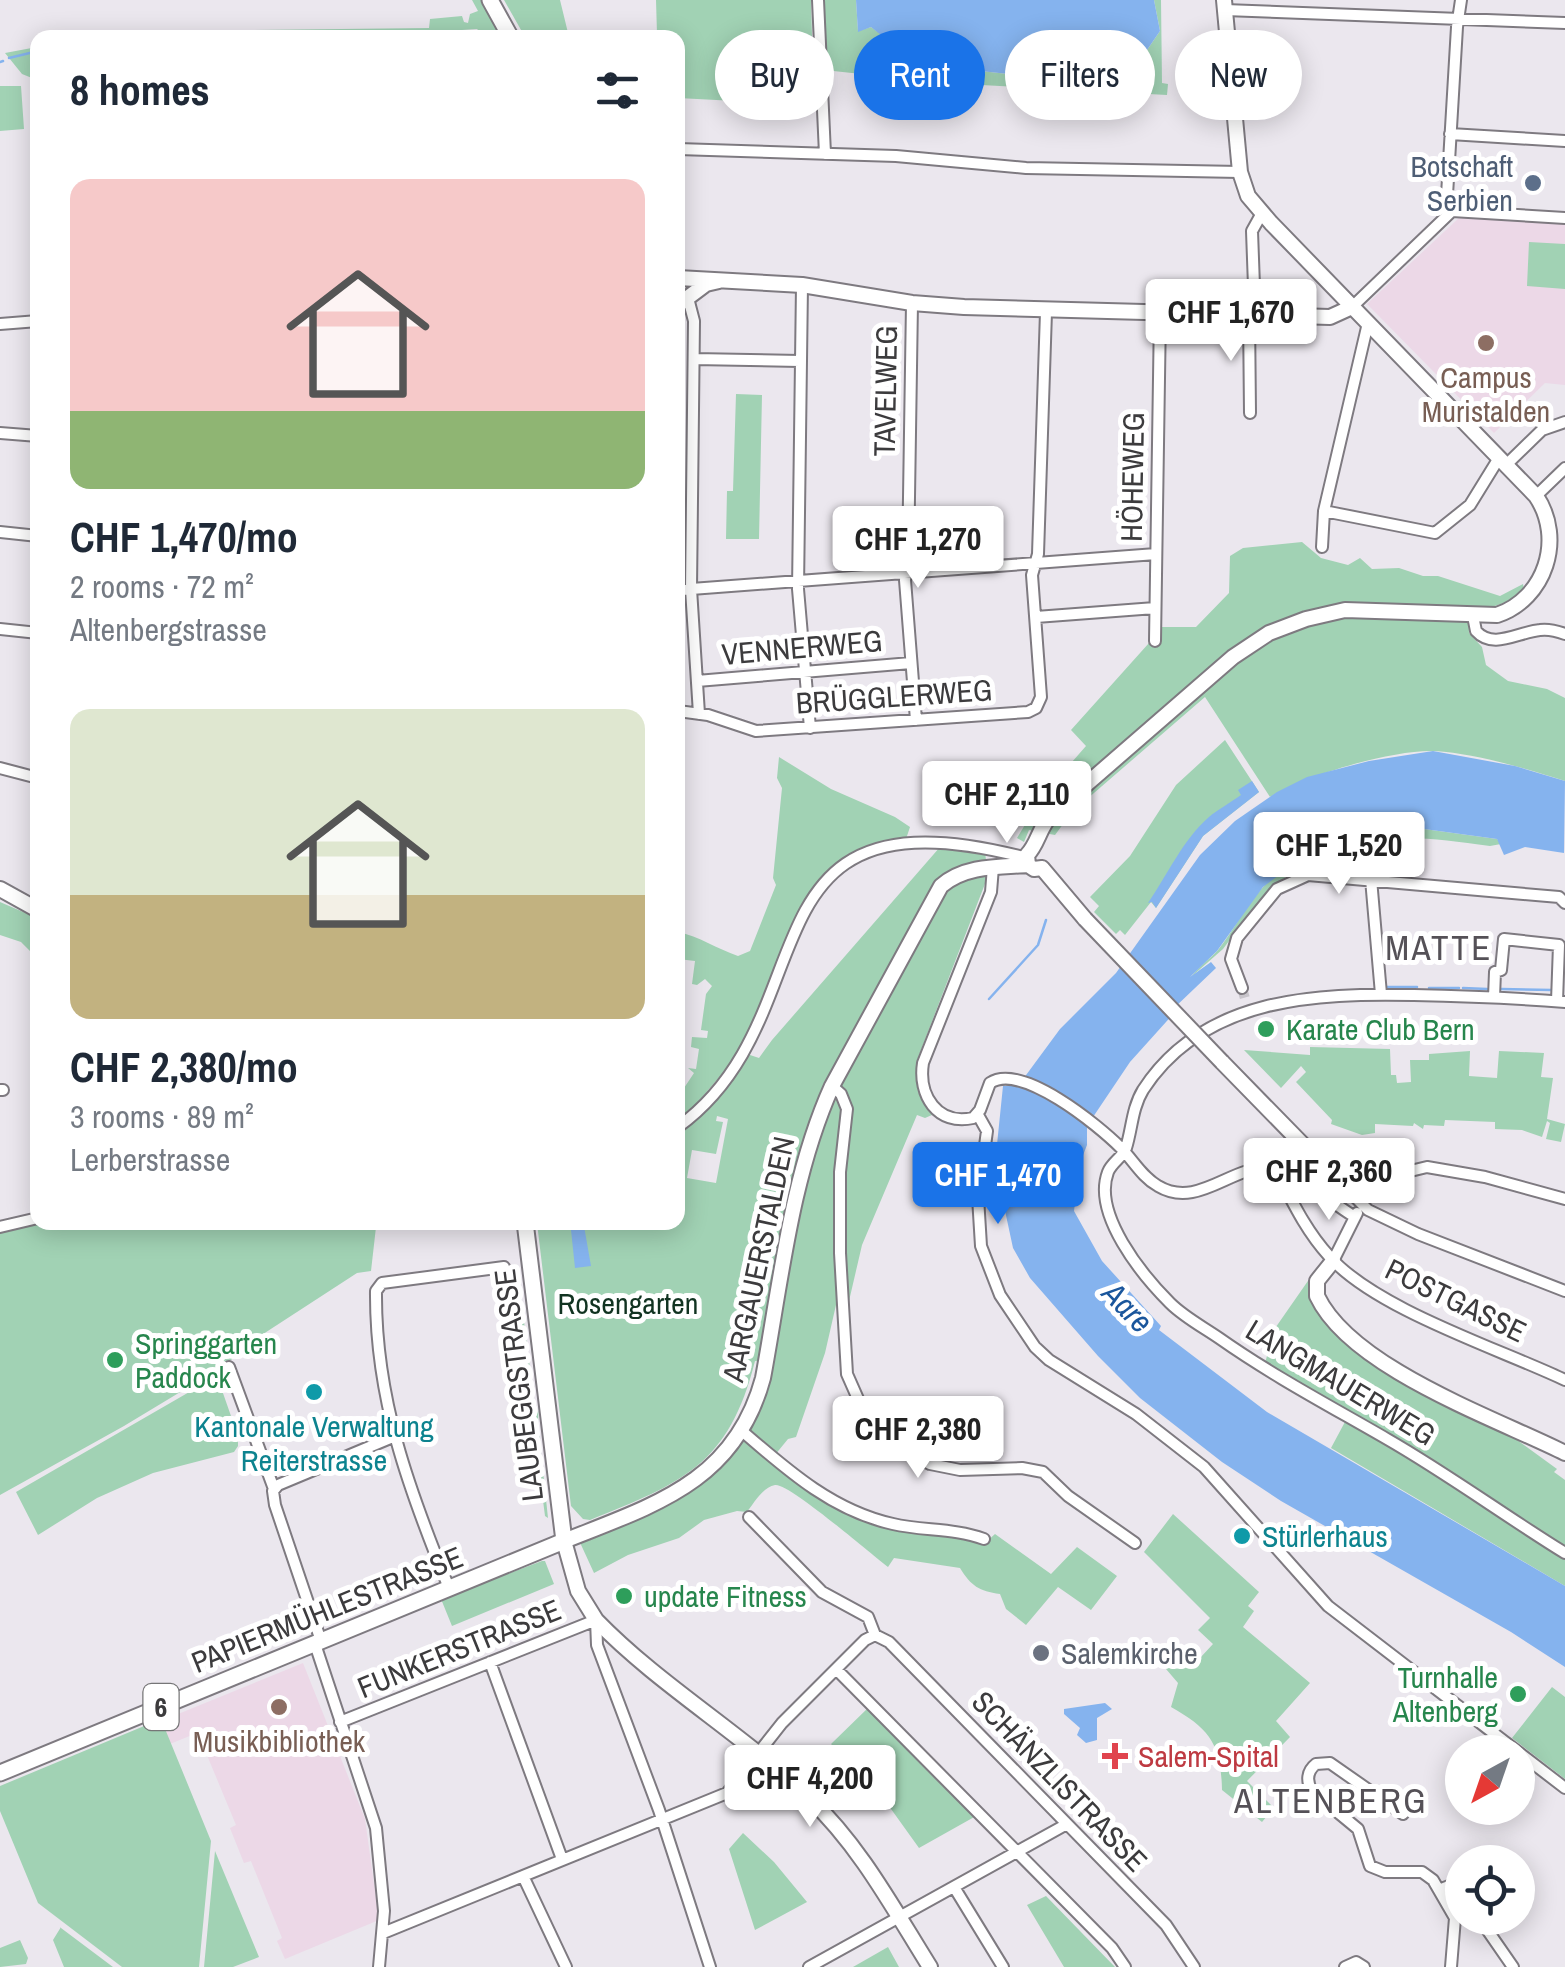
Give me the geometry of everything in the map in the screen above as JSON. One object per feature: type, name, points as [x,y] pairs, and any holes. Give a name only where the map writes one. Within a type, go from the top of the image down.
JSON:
[{"type":"main road","points":[[490,0],[507,30]]},
{"type":"main road","points":[[1224,5],[1240,172],[1245,189],[1262,213],[1536,496],[1555,540],[1545,571],[1530,595],[1507,612],[1473,616],[1345,610],[1269,633],[1233,657],[1050,815],[1042,827],[1033,860],[1309,1151]]},
{"type":"main road","points":[[685,278],[720,281]]},
{"type":"main road","points":[[686,299],[710,282],[720,281],[802,285],[912,303],[1046,312],[1335,316],[1352,306]]},
{"type":"main road","name":"AARGAUERSTALDEN","points":[[564,1540],[680,1491],[712,1467],[742,1431],[762,1378],[808,1149],[832,1086],[936,893],[955,876],[1033,860]]},
{"type":"main road","points":[[0,890],[30,906]]},
{"type":"main road","name":"LAUBEGGSTRASSE","points":[[527,1230],[564,1540]]},
{"type":"main road","points":[[1333,1261],[1317,1282],[1318,1298],[1360,1346],[1436,1391],[1565,1453]]},
{"type":"main road","points":[[564,1540],[578,1592],[596,1620],[811,1799],[840,1830],[930,1967]]},
{"type":"main road","name":"PAPIERMÜHLESTRASSE","points":[[0,1773],[564,1540]]},
{"type":"street","points":[[818,0],[825,154]]},
{"type":"street","points":[[1386,0],[1386,16]]},
{"type":"street","points":[[1452,211],[1446,195],[1462,0]]},
{"type":"street","points":[[1224,5],[1565,23]]},
{"type":"street","points":[[1450,134],[1565,141]]},
{"type":"street","points":[[685,149],[920,158],[1026,168],[1240,172]]},
{"type":"street","points":[[1352,306],[1452,211],[1565,218]]},
{"type":"street","points":[[1250,414],[1252,230],[1262,213]]},
{"type":"street","points":[[802,285],[798,581],[810,728]]},
{"type":"street","points":[[685,712],[700,714],[691,589],[693,308],[686,299]]},
{"type":"street","name":"TAVELWEG","points":[[912,303],[906,572],[916,720]]},
{"type":"street","points":[[1046,312],[1040,509],[1032,575],[1036,617],[1156,608]]},
{"type":"street","name":"HÖHEWEG","points":[[1155,641],[1160,313]]},
{"type":"street","points":[[0,324],[30,322]]},
{"type":"street","points":[[1322,547],[1324,512],[1368,323]]},
{"type":"street","points":[[694,360],[800,361]]},
{"type":"street","points":[[1324,512],[1435,533],[1472,503],[1503,462],[1545,428],[1565,422]]},
{"type":"street","points":[[0,433],[30,435]]},
{"type":"street","points":[[1536,496],[1565,468]]},
{"type":"street","points":[[685,498],[692,498]]},
{"type":"street","points":[[0,532],[30,535]]},
{"type":"street","points":[[685,589],[1156,554]]},
{"type":"street","points":[[1473,616],[1476,630],[1484,638],[1503,639],[1540,630],[1565,634]]},
{"type":"street","name":"BRÜGGLERWEG","points":[[700,714],[750,731],[1028,712],[1039,705],[1036,617]]},
{"type":"street","points":[[0,629],[30,633]]},
{"type":"street","name":"VENNERWEG","points":[[697,681],[911,662]]},
{"type":"street","points":[[0,768],[30,776]]},
{"type":"street","points":[[685,1120],[739,1060],[798,920],[837,869],[858,857],[918,840],[984,848],[1033,860]]},
{"type":"street","points":[[978,1115],[963,1120],[940,1114],[926,1096],[922,1075],[925,1057],[991,892],[993,867]]},
{"type":"street","points":[[1242,988],[1231,963],[1232,948],[1277,889],[1311,874],[1559,898],[1565,903]]},
{"type":"street","points":[[1371,880],[1381,994]]},
{"type":"street","points":[[1124,1152],[1136,1104],[1146,1086],[1177,1051],[1247,1006],[1300,997],[1381,994],[1561,1002],[1562,943],[1504,940],[1501,970],[1495,972],[1494,997]]},
{"type":"street","points":[[978,1115],[990,1083],[1000,1078],[1021,1079],[1090,1120],[1156,1186],[1177,1192],[1209,1188],[1256,1169],[1276,1171],[1314,1189],[1355,1217]]},
{"type":"street","points":[[832,1086],[842,1094],[847,1109],[840,1172],[840,1253],[847,1374],[862,1408],[887,1440],[902,1452],[930,1464],[960,1470],[1022,1468],[1043,1472],[1068,1496],[1134,1543]]},
{"type":"street","points":[[978,1115],[988,1132],[978,1205],[981,1246],[1000,1295],[1035,1347],[1049,1360],[1136,1414],[1221,1482],[1332,1610],[1565,1788]]},
{"type":"street","points":[[1309,1151],[1360,1205],[1418,1234],[1565,1291]]},
{"type":"street","name":"LANGMAUERWEG","points":[[1124,1152],[1107,1178],[1108,1209],[1114,1230],[1176,1308],[1273,1375],[1444,1473],[1565,1553]]},
{"type":"street","points":[[1348,1191],[1365,1182],[1427,1168],[1485,1177],[1565,1200]]},
{"type":"street","name":"POSTGASSE","points":[[1276,1171],[1295,1208],[1333,1261],[1358,1280],[1417,1314],[1565,1380]]},
{"type":"street","points":[[1333,1261],[1360,1205]]},
{"type":"street","points":[[0,1228],[30,1220]]},
{"type":"street","points":[[449,1588],[412,1498],[393,1438],[379,1364],[378,1286],[504,1267]]},
{"type":"street","points":[[229,1367],[274,1489],[274,1505],[376,1828],[384,1896],[379,1967]]},
{"type":"street","points":[[742,1431],[793,1474],[846,1507],[888,1523],[958,1531],[984,1539]]},
{"type":"street","points":[[274,1489],[393,1438]]},
{"type":"street","name":"SCHÄNZLISTRASSE","points":[[748,1517],[822,1592],[868,1618],[878,1636],[1166,1924],[1194,1967]]},
{"type":"street","points":[[596,1620],[597,1646],[710,1967]]},
{"type":"street","name":"FUNKERSTRASSE","points":[[340,1722],[596,1620]]},
{"type":"street","points":[[383,1933],[727,1794],[782,1723],[865,1640],[878,1636]]},
{"type":"street","points":[[490,1662],[562,1860]]},
{"type":"street","points":[[836,1668],[1112,1948],[1125,1967]]},
{"type":"street","points":[[1403,1814],[1333,1764],[1318,1763],[1310,1770],[1310,1789],[1358,1829],[1370,1866],[1385,1872],[1422,1872],[1440,1890],[1455,1918],[1452,1967]]},
{"type":"street","points":[[809,1967],[1067,1824]]},
{"type":"street","points":[[523,1876],[566,1967]]},
{"type":"street","points":[[954,1886],[1003,1967]]},
{"type":"street","points":[[1440,1890],[1445,1888]]},
{"type":"street","points":[[1491,1935],[1513,1967]]},
{"type":"street","points":[[1345,1967],[1356,1962],[1364,1967]]},
{"type":"shaded area","name":"Campus Muristalden","points":[[1460,217],[1565,222],[1565,385],[1545,383],[1494,433],[1367,304]]},
{"type":"shaded area","points":[[303,1663],[365,1819],[379,1920],[285,1959],[277,1941],[282,1938],[251,1861],[244,1863],[230,1828],[236,1825],[204,1748],[198,1749],[192,1735],[170,1744],[161,1721]]},
{"type":"green space","points":[[472,0],[482,0],[497,30],[247,30],[429,28],[430,19],[462,16],[468,23],[470,14],[478,11]]},
{"type":"green space","points":[[504,0],[560,0],[567,30],[521,30]]},
{"type":"green space","points":[[656,0],[811,0],[812,30],[715,30],[715,100],[685,98],[685,30],[657,30]]},
{"type":"green space","points":[[821,0],[856,0],[854,73],[834,71],[834,30],[822,30]]},
{"type":"green space","points":[[1154,0],[1161,0],[1162,83],[1168,84],[1167,95],[1155,94],[1155,38],[1160,31]]},
{"type":"green space","points":[[30,48],[30,77],[22,74],[5,53]]},
{"type":"green space","points":[[985,72],[1005,74],[1005,86],[985,85]]},
{"type":"green space","points":[[0,86],[21,86],[24,129],[0,131]]},
{"type":"green space","points":[[1529,242],[1565,244],[1565,289],[1527,286]]},
{"type":"green space","points":[[736,394],[762,395],[759,539],[726,539],[727,491],[733,491]]},
{"type":"green space","points":[[1302,542],[1321,558],[1348,565],[1360,558],[1372,569],[1399,568],[1423,576],[1438,576],[1500,596],[1523,584],[1524,589],[1505,602],[1468,608],[1469,633],[1482,647],[1486,665],[1508,681],[1547,689],[1565,698],[1565,781],[1484,758],[1418,751],[1351,765],[1270,797],[1205,697],[1072,812],[1055,835],[1029,830],[1024,842],[1017,838],[1043,795],[1086,746],[1071,730],[1149,643],[1158,642],[1158,627],[1196,627],[1229,593],[1230,556],[1243,548]]},
{"type":"green space","points":[[1225,740],[1259,792],[1203,836],[1156,908],[1151,902],[1125,935],[1120,930],[1116,934],[1094,912],[1099,906],[1090,897],[1130,856],[1176,785]]},
{"type":"green space","points":[[779,757],[831,789],[910,827],[906,839],[838,863],[802,904],[735,1059],[685,1117],[685,1086],[694,1073],[688,1068],[696,1069],[699,1049],[691,1047],[692,1037],[707,1038],[708,1031],[701,1030],[706,994],[712,986],[705,979],[692,984],[695,961],[685,960],[685,934],[738,956],[750,951],[776,885],[773,878],[782,788],[777,778]]},
{"type":"green space","points":[[1424,829],[1497,839],[1501,844],[1402,838],[1361,843],[1314,857],[1308,860],[1308,868],[1296,867],[1255,906],[1223,949],[1191,977],[1218,950],[1264,886],[1299,860],[1338,842]]},
{"type":"green space","name":"Rosengarten","points":[[940,847],[985,852],[988,876],[916,1063],[918,1092],[932,1115],[917,1115],[862,1245],[849,1301],[836,1305],[825,1353],[796,1437],[788,1439],[770,1461],[833,1505],[985,1543],[995,1534],[1051,1574],[1077,1547],[1117,1576],[1091,1610],[1058,1587],[1026,1625],[1006,1609],[1000,1594],[976,1587],[960,1568],[894,1558],[888,1567],[812,1506],[775,1485],[763,1492],[747,1512],[704,1520],[679,1538],[628,1555],[594,1573],[577,1536],[630,1515],[729,1449],[765,1362],[755,1361],[731,1425],[697,1466],[651,1494],[590,1520],[583,1519],[571,1506],[538,1230],[685,1230],[685,1123],[730,1078],[747,1054],[759,1058]],"holes":[[[717,1116],[728,1119],[716,1183],[687,1178],[692,1150],[716,1154],[723,1122],[716,1121]]]},
{"type":"green space","points":[[0,902],[30,915],[30,951],[21,942],[0,935]]},
{"type":"green space","points":[[1310,1047],[1390,1049],[1391,1075],[1396,1075],[1397,1083],[1411,1082],[1410,1060],[1429,1060],[1429,1054],[1470,1051],[1469,1076],[1497,1078],[1499,1051],[1544,1053],[1541,1077],[1553,1078],[1547,1119],[1565,1124],[1561,1142],[1546,1139],[1550,1123],[1547,1121],[1542,1137],[1522,1130],[1495,1129],[1495,1122],[1445,1120],[1444,1126],[1424,1125],[1423,1129],[1414,1123],[1375,1124],[1375,1133],[1362,1135],[1331,1124],[1332,1120],[1296,1082],[1306,1072],[1301,1066],[1281,1088],[1244,1050],[1310,1055]]},
{"type":"green space","name":"Springgarten Paddock","points":[[30,1224],[30,1230],[376,1230],[371,1271],[357,1273],[257,1338],[225,1365],[0,1495],[0,1232]]},
{"type":"green space","points":[[1310,1278],[1348,1341],[1513,1437],[1557,1469],[1554,1472],[1565,1480],[1565,1586],[1331,1448],[1346,1420],[1528,1535],[1533,1527],[1462,1480],[1265,1363],[1267,1356],[1262,1347]]},
{"type":"green space","points":[[513,1298],[521,1298],[535,1408],[528,1417]]},
{"type":"green space","points":[[525,1298],[539,1393],[539,1406]]},
{"type":"green space","points":[[217,1376],[238,1436],[234,1452],[153,1473],[97,1498],[38,1535],[16,1492]]},
{"type":"green space","points":[[538,1410],[538,1425],[548,1518],[533,1423]]},
{"type":"green space","points":[[1173,1514],[1259,1592],[1248,1606],[1254,1611],[1243,1627],[1310,1683],[1276,1721],[1290,1737],[1247,1781],[1274,1808],[1262,1822],[1222,1790],[1219,1761],[1211,1740],[1171,1707],[1178,1683],[1166,1669],[1189,1648],[1200,1658],[1213,1644],[1198,1630],[1210,1618],[1144,1552]]},
{"type":"green space","points":[[542,1561],[554,1584],[452,1626],[441,1599]]},
{"type":"green space","points":[[1552,1687],[1565,1697],[1565,1779],[1535,1756],[1535,1735],[1514,1735]]},
{"type":"green space","points":[[869,1707],[976,1816],[919,1848],[881,1795],[831,1744]]},
{"type":"green space","points":[[161,1719],[211,1841],[199,1967],[122,1967],[38,1903],[0,1811],[0,1786]]},
{"type":"green space","points":[[743,1833],[774,1862],[807,1902],[755,1930],[729,1849]]},
{"type":"green space","points":[[215,1851],[259,1957],[233,1967],[204,1967]]},
{"type":"green space","points":[[1046,1896],[1115,1967],[1064,1967],[1027,1905]]},
{"type":"green space","points":[[61,1927],[113,1967],[64,1967],[53,1940]]},
{"type":"green space","points":[[20,1940],[28,1958],[26,1964],[0,1967],[0,1948]]},
{"type":"green space","points":[[888,1947],[899,1967],[853,1967]]},
{"type":"water","points":[[856,0],[1154,0],[1160,31],[1155,38],[1155,30],[1005,30],[1005,74],[985,72],[985,30],[858,30]]},
{"type":"water","name":"Aare","points":[[1433,751],[1515,766],[1565,781],[1564,853],[1525,847],[1504,855],[1497,839],[1424,829],[1366,834],[1306,855],[1263,887],[1217,951],[1190,977],[1211,962],[1216,968],[1173,1009],[1175,1012],[1130,1062],[1087,1126],[1074,1211],[1102,1261],[1161,1326],[1159,1330],[1267,1412],[1565,1586],[1565,1667],[1281,1501],[1222,1462],[1140,1398],[1030,1278],[1013,1248],[995,1164],[1003,1086],[1018,1086],[1060,1029],[1116,973],[1200,855],[1235,821],[1307,777],[1369,761]]},
{"type":"water","points":[[1252,781],[1259,792],[1203,836],[1156,908],[1148,903],[1200,826],[1241,795],[1238,790]]},
{"type":"water","points":[[571,1230],[585,1230],[591,1266],[575,1268]]},
{"type":"water","points":[[1105,1703],[1112,1709],[1097,1718],[1097,1740],[1086,1743],[1077,1735],[1080,1728],[1064,1714],[1064,1709]]},
{"type":"waterway","points":[[9,58],[30,53]]},
{"type":"waterway","points":[[989,999],[1038,945],[1046,920]]},
{"type":"waterway","points":[[1385,987],[1417,987]]},
{"type":"waterway","points":[[1429,988],[1459,988]]},
{"type":"waterway","points":[[1463,988],[1487,989]]},
{"type":"waterway","points":[[1501,989],[1552,990]]},
{"type":"tunnel","points":[[1242,988],[1246,1002]]},
{"type":"place","name":"Botschaft Serbien","points":[[1533,183]]},
{"type":"place","name":"Campus Muristalden","points":[[1486,343]]},
{"type":"place","name":"Karate Club Bern","points":[[1266,1029]]},
{"type":"place","name":"Springgarten Paddock","points":[[115,1360]]},
{"type":"place","name":"Kantonale Verwaltung Reiterstrasse","points":[[314,1392]]},
{"type":"place","name":"Stürlerhaus","points":[[1242,1536]]},
{"type":"place","name":"update Fitness","points":[[624,1596]]},
{"type":"place","name":"Salemkirche","points":[[1041,1653]]},
{"type":"place","name":"Turnhalle Altenberg","points":[[1518,1694]]},
{"type":"place","name":"Musikbibliothek","points":[[279,1707]]},
{"type":"place","name":"Salem-Spital","points":[[1115,1756]]},
{"type":"district","name":"MATTE","points":[[1439,947]]},
{"type":"district","name":"ALTENBERG","points":[[1331,1800]]}]
